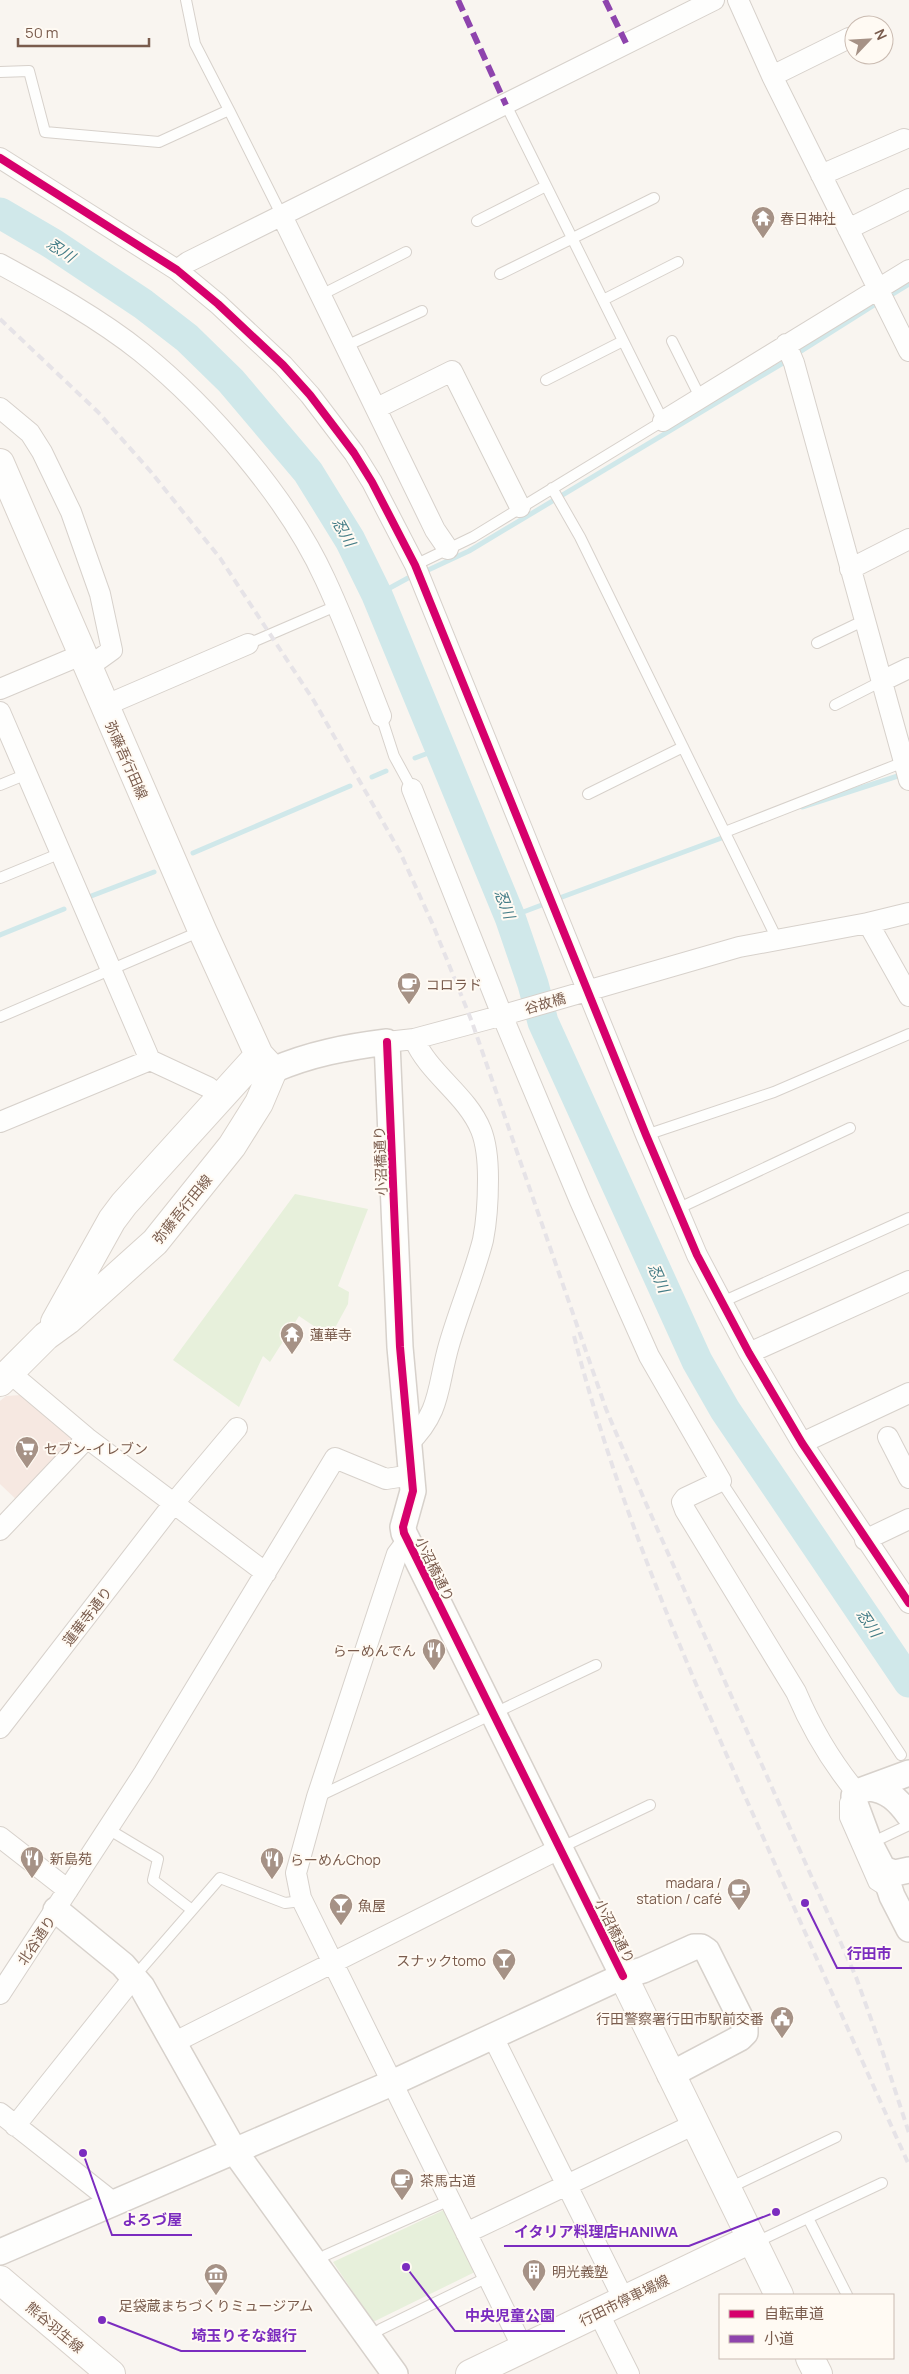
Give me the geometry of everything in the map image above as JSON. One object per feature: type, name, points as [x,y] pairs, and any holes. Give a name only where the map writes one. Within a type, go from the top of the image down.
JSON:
[{"type":"main road","name":"弥藤吾行田線","points":[[0,463],[84,661],[202,930],[266,1063],[259,1103],[232,1146],[155,1242],[68,1320],[46,1336],[5,1378]]},
{"type":"main road","name":"弥藤吾行田線","points":[[46,1336],[112,1220],[124,1204],[221,1097],[266,1063]]},
{"type":"main road","name":"小沼橋通り","points":[[623,1976],[778,2294]]},
{"type":"main road","name":"行田市停車場線","points":[[470,2374],[750,2239]]},
{"type":"main road","name":"熊谷羽生線","points":[[0,2280],[110,2374]]},
{"type":"main road","points":[[810,2359],[818,2374]]},
{"type":"street","points":[[177,270],[188,262],[506,105],[626,42],[714,0]]},
{"type":"street","points":[[738,0],[772,76],[909,352]]},
{"type":"street","points":[[772,76],[844,41]]},
{"type":"street","points":[[821,176],[904,139]]},
{"type":"street","points":[[0,158],[177,270],[251,334],[310,395],[354,453],[372,482],[415,565],[585,992],[697,1255],[749,1353],[802,1443],[865,1540],[909,1603]]},
{"type":"street","points":[[848,229],[909,199]]},
{"type":"street","points":[[282,216],[435,530],[448,549]]},
{"type":"street","points":[[0,264],[56,294],[140,352],[218,423],[289,515],[325,578],[381,716]]},
{"type":"street","points":[[663,421],[909,270]]},
{"type":"street","points":[[786,344],[794,363],[882,681],[903,732],[907,771]]},
{"type":"street","points":[[376,408],[452,371],[520,507]]},
{"type":"street","points":[[0,408],[30,433],[42,452],[71,512],[100,594],[112,650],[0,689]]},
{"type":"street","points":[[850,569],[909,539]]},
{"type":"street","points":[[104,706],[248,644]]},
{"type":"street","points":[[882,681],[909,668]]},
{"type":"street","points":[[0,712],[150,1060],[200,1082],[221,1097]]},
{"type":"street","points":[[412,789],[580,1201],[648,1356],[721,1481],[686,1498],[682,1502],[685,1510],[796,1692],[804,1710],[846,1780],[860,1792]]},
{"type":"street","name":"谷故橋","points":[[387,1042],[414,1039],[739,947],[868,923],[909,913]]},
{"type":"street","points":[[868,923],[909,996]]},
{"type":"street","points":[[408,1444],[428,1422],[439,1394],[448,1346],[482,1240],[488,1198],[488,1170],[482,1130],[471,1112],[423,1056],[414,1039]]},
{"type":"street","points":[[266,1063],[300,1059],[346,1047],[387,1042]]},
{"type":"street","name":"小沼橋通り","points":[[387,1042],[400,1347],[413,1491],[403,1527],[407,1541],[492,1715],[623,1976]]},
{"type":"street","points":[[0,1122],[150,1060]]},
{"type":"street","points":[[749,1353],[909,1281]]},
{"type":"street","points":[[5,1378],[266,1573]]},
{"type":"street","points":[[802,1443],[909,1393]]},
{"type":"street","name":"蓮華寺通り","points":[[0,1728],[174,1503],[237,1428]]},
{"type":"street","points":[[888,1437],[909,1478]]},
{"type":"street","points":[[0,1530],[87,1438]]},
{"type":"street","name":"北谷通り","points":[[0,1994],[108,1829],[335,1458],[386,1479],[412,1475]]},
{"type":"street","points":[[865,1540],[909,1519]]},
{"type":"street","points":[[407,1541],[396,1554],[318,1797],[296,1873],[301,1898],[523,2348]]},
{"type":"street","points":[[905,1764],[860,1792],[854,1801],[865,1847],[884,1869],[901,1896],[906,1906],[908,1926]]},
{"type":"street","points":[[908,1817],[902,1793],[909,1778]]},
{"type":"street","points":[[860,1792],[878,1789],[890,1794],[908,1817]]},
{"type":"street","points":[[0,1838],[62,1900],[142,1987],[235,2152],[395,2374]]},
{"type":"street","points":[[173,2043],[559,1849]]},
{"type":"street","points":[[884,1869],[895,1873],[909,1870]]},
{"type":"street","points":[[0,2252],[392,2083],[492,2035],[623,1976],[643,1970],[694,1947],[701,1947],[707,1951],[745,2027],[745,2033],[740,2038],[670,2075]]},
{"type":"street","points":[[114,2203],[7,2120],[134,1977]]},
{"type":"street","points":[[492,2035],[565,2185],[624,2300]]},
{"type":"street","points":[[466,2233],[695,2124]]},
{"type":"street","points":[[598,2312],[629,2374]]},
{"type":"lane","points":[[186,0],[195,44],[282,216]]},
{"type":"lane","points":[[0,72],[29,72],[45,132],[158,142],[229,110]]},
{"type":"lane","points":[[415,565],[472,537],[663,421],[506,105]]},
{"type":"lane","points":[[477,221],[546,186]]},
{"type":"lane","points":[[500,274],[654,198]]},
{"type":"lane","points":[[321,295],[406,252]]},
{"type":"lane","points":[[603,300],[678,262]]},
{"type":"lane","points":[[346,346],[422,311]]},
{"type":"lane","points":[[546,380],[624,341]]},
{"type":"lane","points":[[672,341],[700,397]]},
{"type":"lane","points":[[552,488],[580,536],[777,939]]},
{"type":"lane","points":[[248,644],[336,606]]},
{"type":"lane","points":[[817,643],[865,620]]},
{"type":"lane","points":[[835,705],[882,681]]},
{"type":"lane","points":[[381,716],[394,756],[412,789]]},
{"type":"lane","points":[[588,794],[683,746]]},
{"type":"lane","points":[[725,832],[907,771]]},
{"type":"lane","points":[[0,785],[27,774]]},
{"type":"lane","points":[[0,878],[61,853]]},
{"type":"lane","points":[[0,1017],[202,930]]},
{"type":"lane","points":[[646,1135],[774,1092],[909,1034]]},
{"type":"lane","points":[[677,1209],[850,1128]]},
{"type":"lane","points":[[722,1302],[909,1218]]},
{"type":"lane","points":[[721,1481],[905,1764]]},
{"type":"lane","points":[[318,1797],[596,1665]]},
{"type":"lane","points":[[559,1849],[650,1805]]},
{"type":"lane","points":[[901,1896],[878,1888],[874,1884],[865,1847],[908,1817]]},
{"type":"lane","points":[[108,1829],[158,1859],[153,1880],[192,1910]]},
{"type":"lane","points":[[134,1977],[220,1878],[285,1903],[301,1898]]},
{"type":"lane","points":[[727,2190],[836,2136]]},
{"type":"lane","points":[[750,2239],[765,2238],[882,2183]]},
{"type":"lane","points":[[316,2263],[326,2255],[450,2200]]},
{"type":"lane","points":[[808,2218],[846,2294]]},
{"type":"lane","points":[[368,2338],[381,2329],[488,2277]]},
{"type":"shaded area","points":[[21,1395],[76,1441],[19,1502],[0,1484],[0,1401],[6,1396]]},
{"type":"green space","points":[[295,1194],[368,1209],[338,1286],[349,1292],[348,1304],[330,1337],[299,1316],[270,1362],[263,1356],[239,1407],[173,1360]]},
{"type":"green space","points":[[446,2209],[477,2271],[373,2322],[333,2262]]},
{"type":"waterway","name":"忍川","points":[[0,213],[53,244],[143,304],[187,338],[231,381],[308,472],[350,540],[377,595],[510,917],[533,984],[543,1022],[697,1361],[725,1410],[909,1682]]},
{"type":"waterway","points":[[886,298],[909,284]]},
{"type":"waterway","points":[[795,355],[879,302]]},
{"type":"waterway","points":[[426,571],[469,551],[788,360]]},
{"type":"waterway","points":[[377,595],[408,578]]},
{"type":"waterway","points":[[415,758],[442,748]]},
{"type":"waterway","points":[[372,777],[386,771]]},
{"type":"waterway","points":[[802,807],[904,774]]},
{"type":"waterway","points":[[193,853],[350,786]]},
{"type":"waterway","points":[[554,900],[727,836]]},
{"type":"waterway","points":[[86,898],[154,872]]},
{"type":"waterway","points":[[510,917],[547,903]]},
{"type":"waterway","points":[[0,935],[64,909]]},
{"type":"railway","points":[[0,319],[98,412],[151,472],[220,558],[314,701],[400,852],[433,925],[472,1022],[606,1409],[856,1977],[909,2133]]},
{"type":"railway","points":[[574,1336],[610,1458],[676,1637],[909,2165]]},
{"type":"marked path","points":[[458,0],[506,105]]},
{"type":"marked path","points":[[605,0],[626,43]]},
{"type":"cycle path","points":[[0,158],[177,270],[218,304],[283,365],[310,395],[354,453],[372,482],[415,565],[646,1135],[697,1255],[749,1353],[802,1443],[909,1603]]},
{"type":"cycle path","points":[[387,1042],[400,1347],[413,1491],[403,1527],[404,1533],[623,1976]]},
{"type":"place","name":"春日神社","points":[[763,239]]},
{"type":"place","name":"コロラド","points":[[409,1005]]},
{"type":"place","name":"蓮華寺","points":[[292,1355]]},
{"type":"place","name":"セブン-イレブン","points":[[27,1469]]},
{"type":"place","name":"らーめんでん","points":[[434,1671]]},
{"type":"place","name":"新島苑","points":[[32,1879]]},
{"type":"place","name":"らーめんChop","points":[[272,1880]]},
{"type":"place","name":"行田市","points":[[805,1903]]},
{"type":"place","name":"madara / station / café","points":[[739,1911]]},
{"type":"place","name":"魚屋","points":[[341,1926]]},
{"type":"place","name":"スナックtomo","points":[[504,1981]]},
{"type":"place","name":"行田警察署行田市駅前交番","points":[[782,2039]]},
{"type":"place","name":"よろづ屋","points":[[83,2153]]},
{"type":"place","name":"茶馬古道","points":[[402,2201]]},
{"type":"place","name":"イタリア料理店HANIWA","points":[[776,2212]]},
{"type":"place","name":"中央児童公園","points":[[406,2267]]},
{"type":"place","name":"明光義塾","points":[[534,2292]]},
{"type":"place","name":"足袋蔵まちづくりミュージアム","points":[[216,2296]]},
{"type":"place","name":"埼玉りそな銀行","points":[[102,2320]]}]
